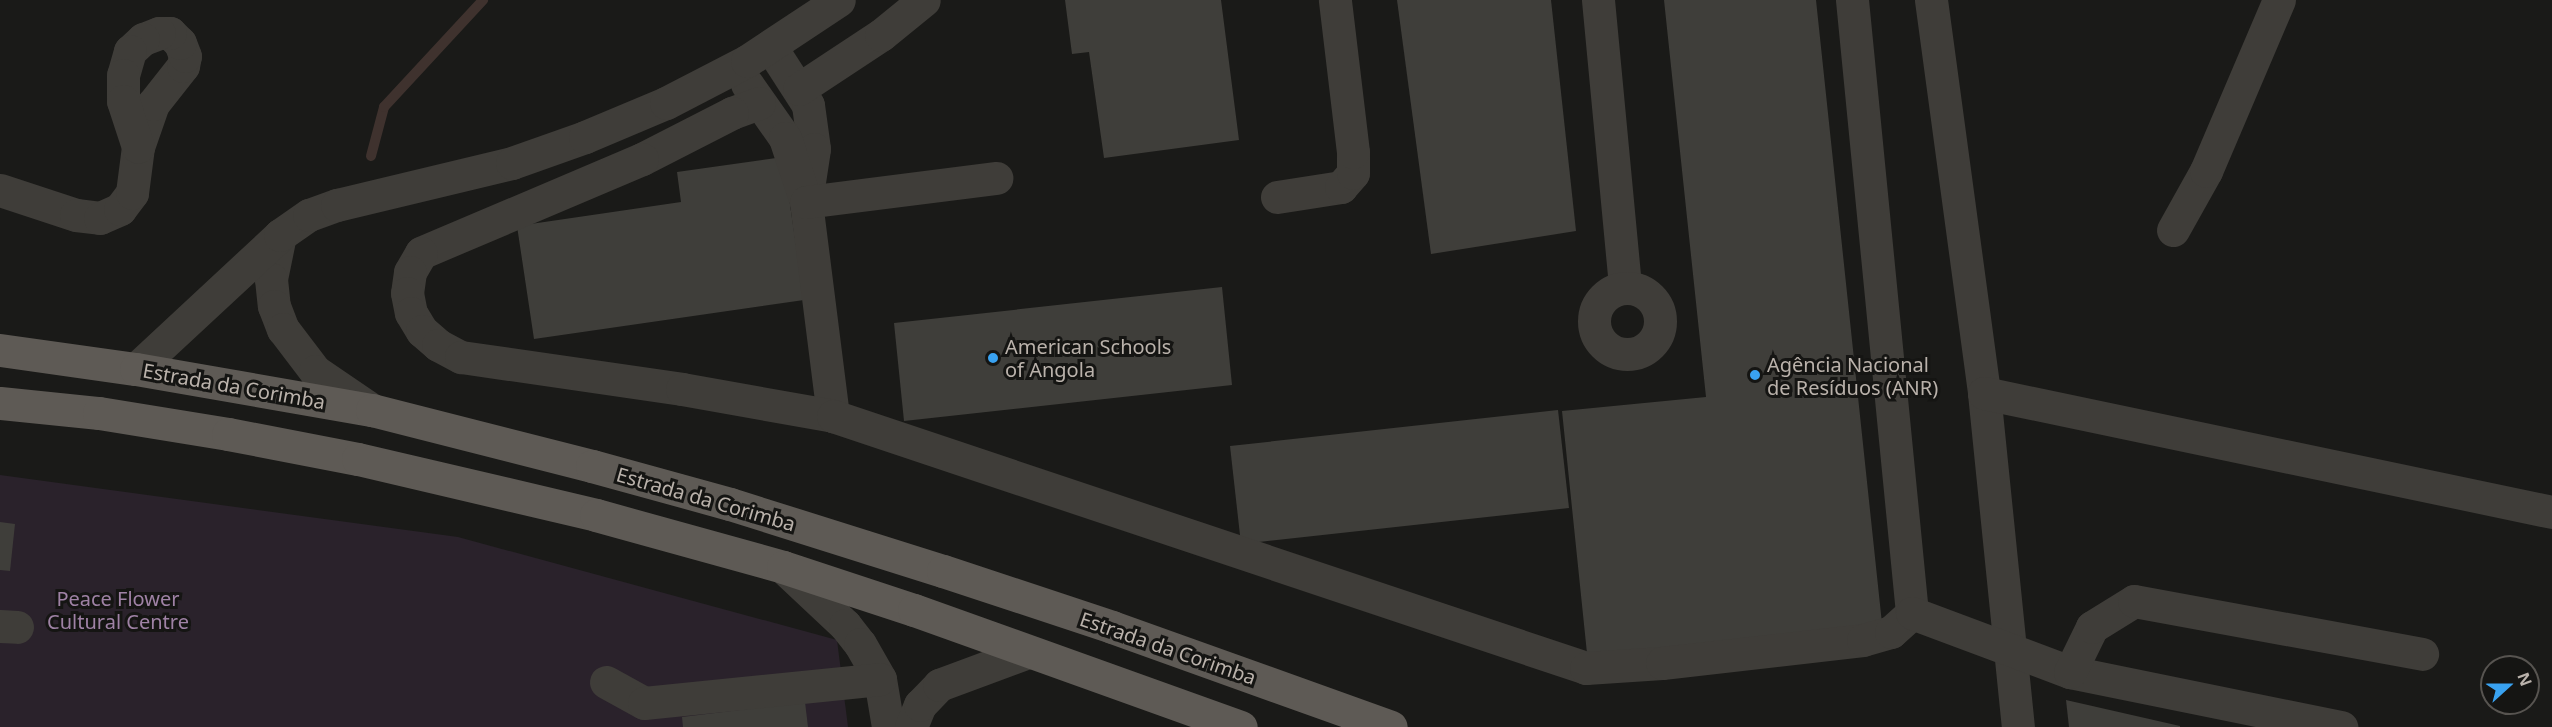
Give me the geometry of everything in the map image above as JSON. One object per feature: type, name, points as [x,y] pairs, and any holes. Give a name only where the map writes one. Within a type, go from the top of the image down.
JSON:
[{"type":"main road","name":"Estrada da Corimba","points":[[0,350],[136,369],[372,410],[730,504],[1112,627],[1391,727]]},
{"type":"main road","points":[[0,403],[111,415],[358,459],[596,515],[783,567],[1241,727]]},
{"type":"street","points":[[136,369],[280,235],[309,215],[337,205],[512,164],[585,137],[666,103],[735,67],[838,0]]},
{"type":"street","points":[[799,89],[881,35],[924,0]]},
{"type":"street","points":[[1277,197],[1341,187],[1353,173],[1353,152],[1335,0]]},
{"type":"street","points":[[1598,0],[1625,288]]},
{"type":"street","points":[[1852,0],[1912,613]]},
{"type":"street","points":[[1931,0],[1984,393],[2018,727]]},
{"type":"street","points":[[2173,231],[2206,171],[2279,0]]},
{"type":"street","points":[[770,46],[808,105],[814,148],[806,202]]},
{"type":"street","points":[[735,67],[785,138],[806,202],[833,416]]},
{"type":"street","points":[[759,103],[732,113],[642,159],[421,253],[410,272],[407,293],[411,314],[430,338],[461,357],[660,386],[833,416],[1586,668],[1662,663],[1863,640],[1891,632],[1912,613]]},
{"type":"street","points":[[0,190],[76,215],[100,218],[120,209],[132,193],[138,147]]},
{"type":"street","points":[[806,202],[996,178]]},
{"type":"street","points":[[280,235],[271,279],[274,306],[283,329],[315,371],[372,410]]},
{"type":"street","points":[[1984,393],[2552,512]]},
{"type":"street","points":[[783,567],[845,625],[865,652],[880,679],[888,727]]},
{"type":"street","points":[[2070,672],[2092,627],[2134,601],[2422,654]]},
{"type":"street","points":[[1912,613],[2070,672],[2341,727]]},
{"type":"street","points":[[911,727],[920,705],[939,685],[1028,652]]},
{"type":"street","points":[[606,682],[644,703],[880,679]]},
{"type":"green space","name":"Peace Flower Cultural Centre","points":[[0,475],[458,537],[837,640],[848,727],[0,727]]},
{"type":"building","points":[[1065,0],[1221,0],[1239,140],[1104,158],[1089,52],[1072,54]]},
{"type":"building","points":[[1397,0],[1551,0],[1576,231],[1431,254]]},
{"type":"building","points":[[1664,0],[1816,0],[1883,633],[1588,663],[1562,411],[1706,397]]},
{"type":"building","points":[[783,157],[804,300],[534,339],[517,226],[681,202],[677,172]]},
{"type":"building","points":[[1222,287],[1232,385],[904,421],[894,323]]},
{"type":"building","points":[[1558,410],[1569,508],[1241,544],[1230,446]]},
{"type":"building","points":[[0,522],[15,524],[10,571],[0,570]]},
{"type":"building","points":[[2066,700],[2180,726],[2180,727],[2069,727]]},
{"type":"building","points":[[805,702],[808,727],[683,727],[682,717]]},
{"type":"waterway","points":[[371,156],[384,107],[483,0]]},
{"type":"place","name":"American Schools of Angola","points":[[993,358]]},
{"type":"place","name":"Agência Nacional de Resíduos (ANR)","points":[[1755,375]]}]
